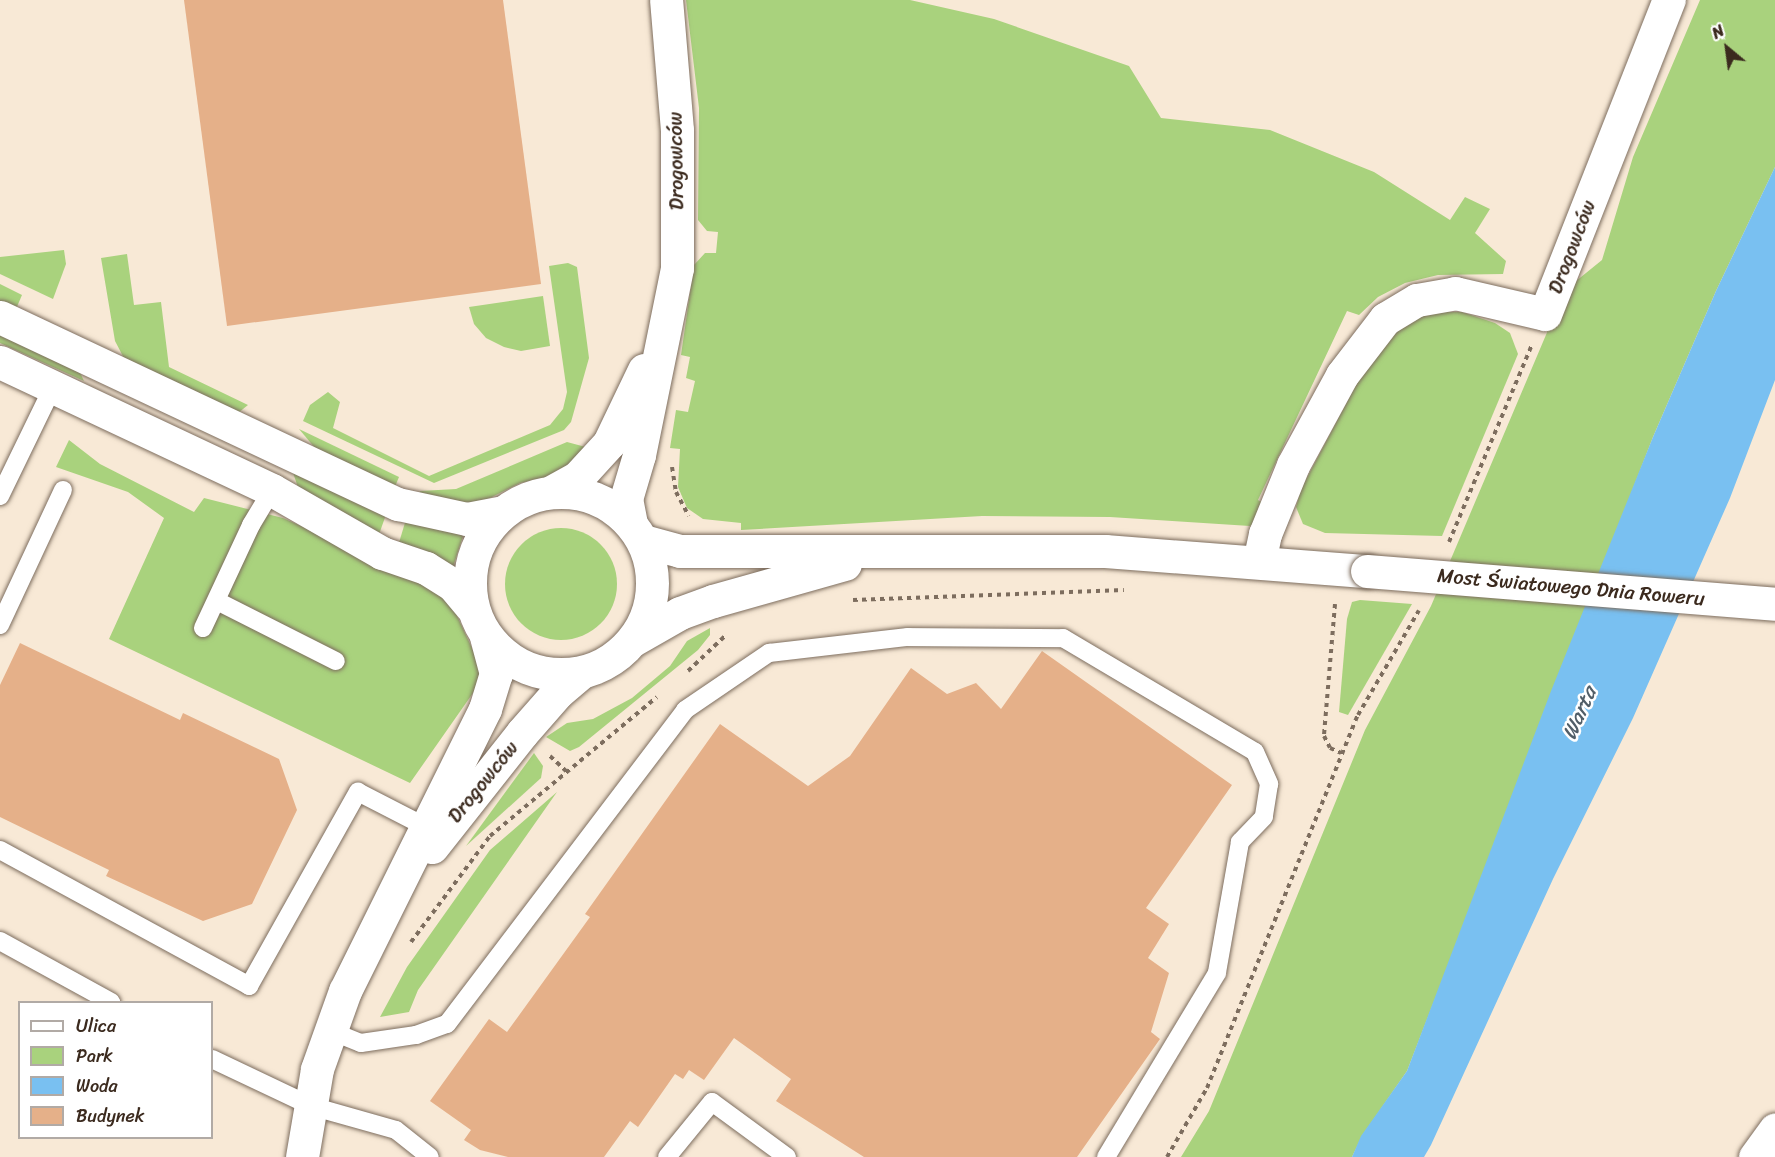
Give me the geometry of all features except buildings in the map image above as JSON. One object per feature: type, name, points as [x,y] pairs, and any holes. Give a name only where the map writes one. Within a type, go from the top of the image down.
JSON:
[{"type":"street","name":"Drogowców","points":[[637,532],[626,499],[667,322],[677,268],[678,197],[666,0]]},
{"type":"street","name":"Drogowców","points":[[1259,562],[1265,534],[1293,465],[1342,375],[1385,319],[1417,300],[1455,293],[1545,314],[1669,0]]},
{"type":"street","points":[[0,317],[398,504],[467,519],[502,512]]},
{"type":"street","name":"Drogowców","points":[[553,491],[578,477],[609,443],[667,322]]},
{"type":"street","points":[[0,362],[272,490],[382,553],[426,568],[452,584],[471,607],[486,637],[512,662],[545,674],[581,673],[610,661],[633,640],[680,613],[713,601],[881,554]]},
{"type":"street","points":[[471,607],[469,572],[479,539],[502,512],[517,501],[553,491],[582,493],[609,505],[637,532],[680,551],[881,554]]},
{"type":"street","points":[[633,640],[649,609],[653,575],[637,532]]},
{"type":"street","name":"Most Światowego Dnia Roweru","points":[[881,554],[976,549],[1105,551],[1775,604]]},
{"type":"street","name":"Drogowców","points":[[302,1157],[317,1069],[345,991],[485,709],[496,674],[486,637]]},
{"type":"street","name":"Drogowców","points":[[391,897],[522,733],[558,692],[581,673]]},
{"type":"street","points":[[1755,1157],[1775,1128]]},
{"type":"lane","points":[[0,496],[53,387]]},
{"type":"lane","points":[[0,625],[63,490]]},
{"type":"lane","points":[[203,628],[251,525],[272,490]]},
{"type":"lane","points":[[217,601],[336,661]]},
{"type":"lane","points":[[331,1031],[361,1043],[416,1035],[447,1024],[684,710],[769,653],[908,637],[1063,638],[1255,752],[1269,784],[1264,817],[1240,842],[1217,973],[1106,1157]]},
{"type":"lane","points":[[0,850],[249,986],[358,792],[426,827]]},
{"type":"lane","points":[[0,941],[109,1001]]},
{"type":"lane","points":[[213,1059],[311,1106],[396,1130],[430,1157]]},
{"type":"lane","points":[[667,1157],[712,1102],[767,1152],[787,1157]]},
{"type":"path","points":[[1447,547],[1545,314]]},
{"type":"path","points":[[667,465],[676,468],[673,482],[682,506],[696,522]]},
{"type":"path","points":[[844,601],[1133,590]]},
{"type":"path","points":[[1336,593],[1324,736],[1330,748],[1341,753]]},
{"type":"path","points":[[1167,1157],[1207,1088],[1358,715],[1423,600]]},
{"type":"path","points":[[681,678],[717,645],[732,624]]},
{"type":"path","points":[[408,946],[478,849],[567,771],[664,692]]},
{"type":"path","points":[[546,752],[567,771]]},
{"type":"green space","points":[[686,0],[910,0],[994,19],[1129,66],[1161,118],[1270,130],[1374,172],[1450,220],[1465,197],[1490,209],[1475,233],[1506,261],[1503,274],[1438,275],[1405,283],[1378,297],[1359,315],[1347,311],[1258,500],[1264,504],[1257,521],[1250,526],[1110,517],[982,516],[741,530],[741,523],[703,519],[687,508],[678,487],[680,449],[670,448],[676,410],[688,412],[695,381],[686,378],[690,357],[681,355],[694,265],[705,253],[716,253],[718,232],[707,231],[698,220],[699,108]]},
{"type":"green space","points":[[1700,0],[1775,0],[1775,167],[1716,291],[1653,437],[1407,1071],[1362,1136],[1352,1157],[1181,1157],[1209,1111],[1365,730],[1431,606],[1565,290],[1602,260],[1633,157]]},
{"type":"green space","points":[[64,250],[66,264],[53,299],[0,274],[0,257]]},
{"type":"green space","points":[[127,254],[134,305],[161,302],[169,367],[248,405],[238,413],[127,364],[115,341],[101,258]]},
{"type":"green space","points":[[568,263],[577,267],[589,358],[571,422],[564,430],[434,483],[303,421],[310,405],[328,392],[340,402],[333,428],[429,476],[550,425],[563,409],[567,392],[549,266]]},
{"type":"green space","points":[[0,284],[22,295],[16,309],[0,305]]},
{"type":"green space","points":[[543,296],[550,346],[521,351],[504,347],[486,338],[474,324],[469,307]]},
{"type":"green space","points":[[1437,312],[1462,312],[1495,323],[1510,333],[1518,354],[1442,536],[1325,533],[1303,524],[1296,507],[1301,489],[1367,364],[1386,337],[1408,320]]},
{"type":"green space","points":[[0,328],[76,364],[84,381],[0,343]]},
{"type":"green space","points":[[299,429],[399,477],[394,489],[315,448]]},
{"type":"green space","points":[[69,440],[100,464],[194,512],[204,498],[283,518],[436,586],[452,605],[478,661],[480,683],[410,783],[109,639],[164,518],[128,492],[56,467]]},
{"type":"green space","points":[[567,442],[593,449],[553,476],[520,483],[472,505],[418,497],[420,491],[456,489]]},
{"type":"green space","points":[[291,467],[388,509],[377,540],[300,493]]},
{"type":"green space","points":[[407,516],[463,536],[453,567],[398,546]]},
{"type":"green space","points":[[561,528],[582,532],[601,544],[613,563],[617,584],[613,605],[601,624],[582,636],[561,640],[540,636],[521,624],[509,605],[505,584],[509,563],[521,544],[540,532]]},
{"type":"green space","points":[[1360,600],[1412,604],[1348,715],[1339,712],[1347,619],[1352,602]]},
{"type":"green space","points":[[710,628],[710,635],[698,650],[579,747],[570,751],[546,737],[567,723],[593,719],[632,698],[670,666],[687,641]]},
{"type":"green space","points":[[534,753],[543,766],[541,778],[466,846]]},
{"type":"green space","points":[[557,792],[418,990],[409,1012],[380,1017],[407,967],[490,850]]},
{"type":"water","name":"Warta","points":[[1775,167],[1775,380],[1730,498],[1633,718],[1553,879],[1431,1145],[1424,1157],[1352,1157],[1361,1136],[1407,1071],[1551,691],[1653,437],[1716,291]]}]
